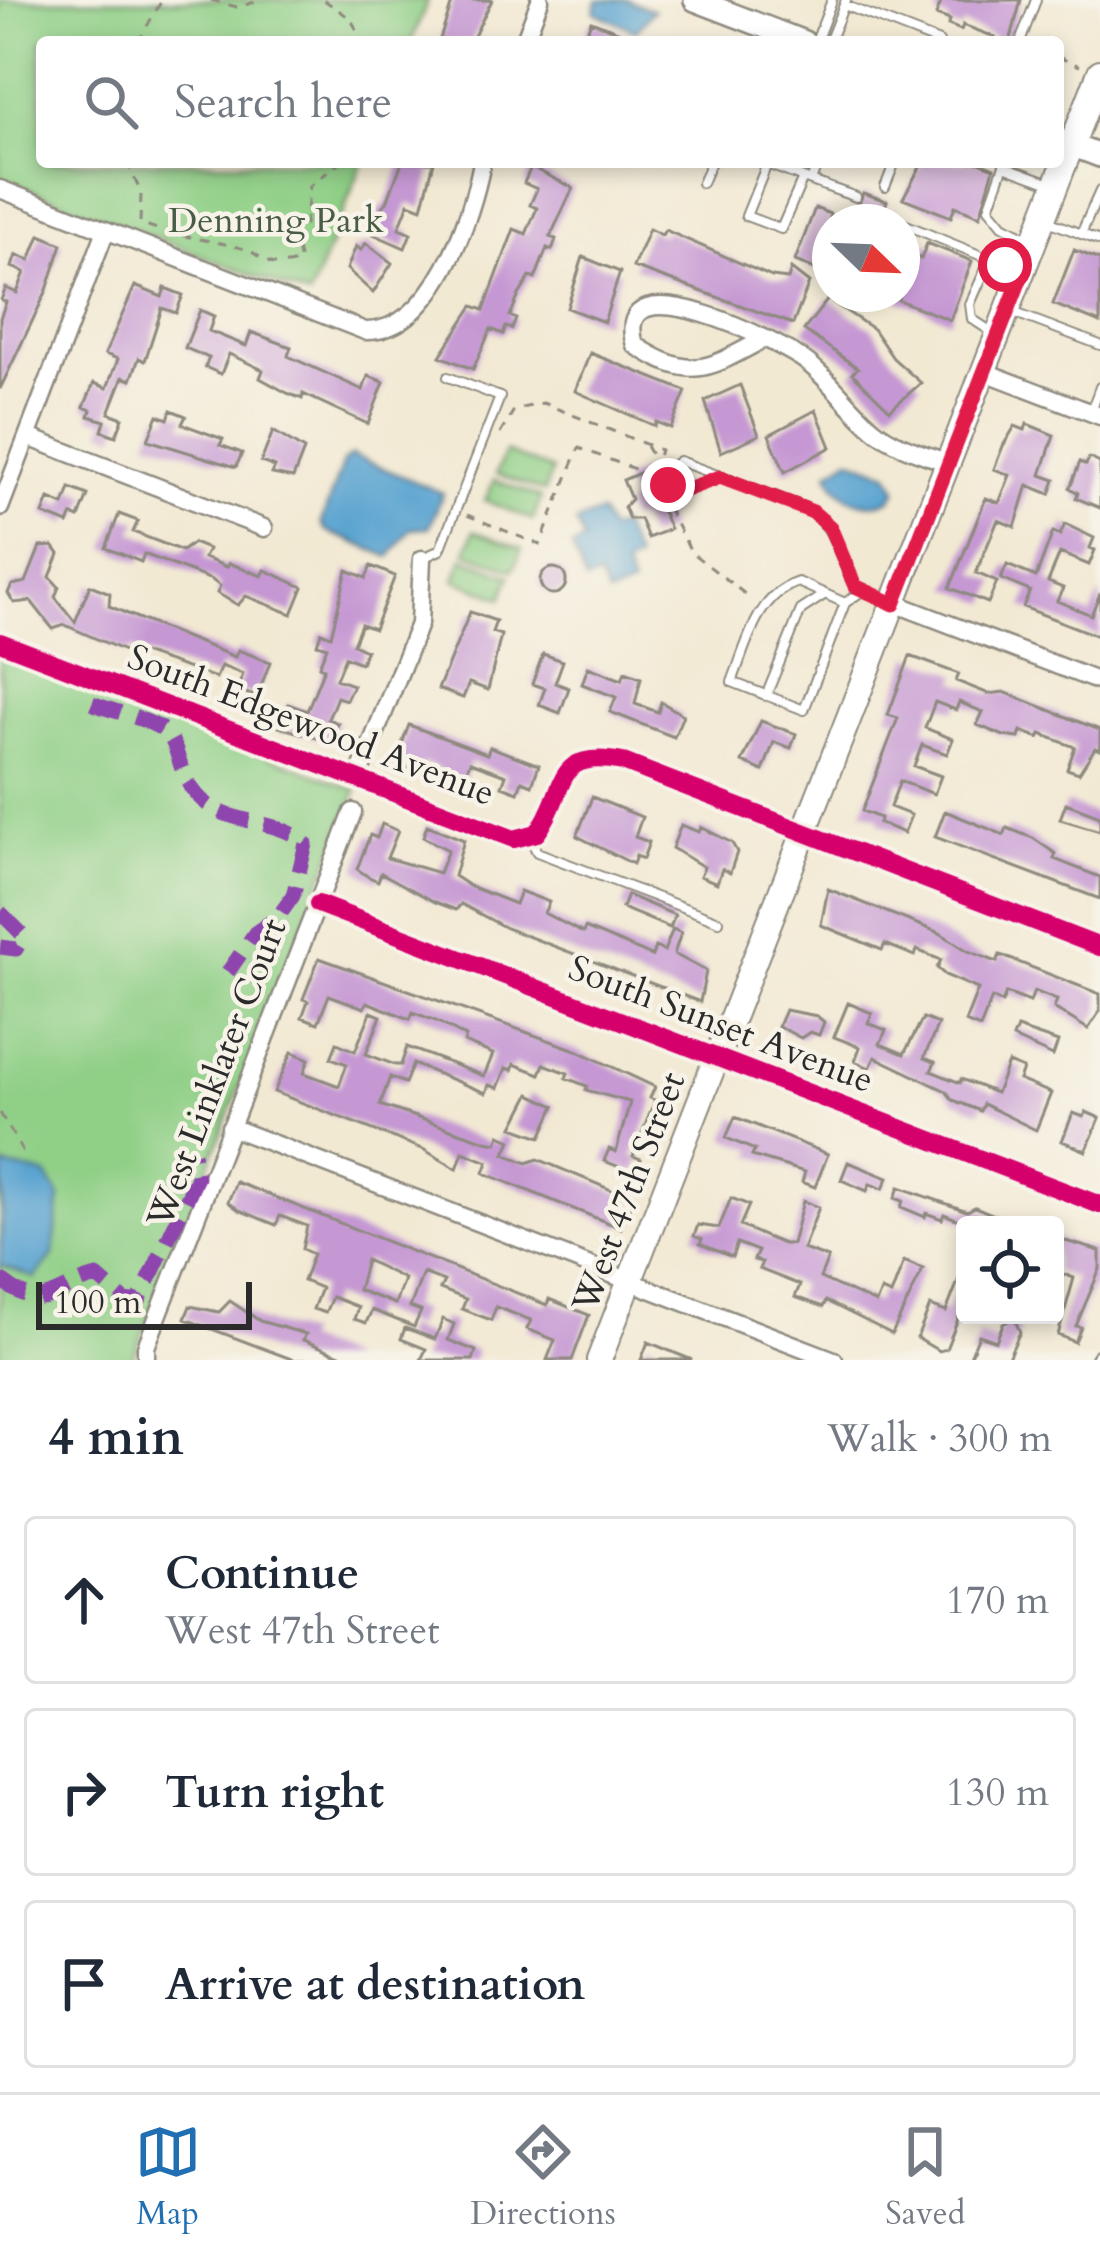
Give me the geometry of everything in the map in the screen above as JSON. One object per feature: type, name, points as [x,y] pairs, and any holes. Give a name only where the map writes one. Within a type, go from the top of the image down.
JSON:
[{"type":"main road","name":"West 47th Street","points":[[1065,143],[1091,70]]},
{"type":"main road","name":"West 47th Street","points":[[599,1360],[1009,310],[1060,168]]},
{"type":"street","points":[[526,36],[540,0]]},
{"type":"street","points":[[695,0],[788,36]]},
{"type":"street","points":[[1065,143],[1100,156]]},
{"type":"street","points":[[0,189],[365,331],[386,331],[450,262],[469,221],[481,168]]},
{"type":"street","points":[[0,508],[106,230]]},
{"type":"street","points":[[762,340],[716,368],[698,372],[650,355],[635,345],[631,332],[636,312],[649,303],[667,303],[762,340],[808,363],[878,433],[949,463]]},
{"type":"street","points":[[985,372],[1095,414]]},
{"type":"street","points":[[28,437],[264,528]]},
{"type":"street","points":[[358,777],[419,624],[422,559]]},
{"type":"street","points":[[894,604],[1100,682]]},
{"type":"street","name":"South Edgewood Avenue","points":[[0,642],[514,839],[530,838],[542,827],[562,777],[576,762],[595,757],[623,762],[1100,947]]},
{"type":"street","name":"West Linklater Court","points":[[146,1359],[353,812]]},
{"type":"street","name":"South Sunset Avenue","points":[[318,904],[1100,1205]]},
{"type":"street","points":[[230,1127],[834,1360]]},
{"type":"lane","points":[[818,36],[832,0]]},
{"type":"lane","points":[[1022,36],[1036,0]]},
{"type":"lane","points":[[831,36],[845,3],[925,36]]},
{"type":"lane","points":[[702,183],[708,168]]},
{"type":"lane","points":[[765,168],[746,215],[782,229],[814,168]]},
{"type":"lane","points":[[778,168],[856,197]]},
{"type":"lane","points":[[885,187],[893,168]]},
{"type":"lane","points":[[1004,168],[989,208],[1003,225],[1081,234],[1100,241]]},
{"type":"lane","points":[[1015,168],[1056,185]]},
{"type":"lane","points":[[1081,234],[1100,191]]},
{"type":"lane","points":[[920,231],[1023,272]]},
{"type":"lane","points":[[989,259],[970,304],[972,319],[998,337]]},
{"type":"lane","points":[[1009,310],[1100,345]]},
{"type":"lane","points":[[422,559],[440,550],[500,397],[448,376]]},
{"type":"lane","points":[[1095,414],[1100,387]]},
{"type":"lane","points":[[720,477],[680,492],[668,485],[664,473],[679,461],[813,512],[830,527],[849,577],[862,591],[894,604]]},
{"type":"lane","points":[[845,603],[798,582],[764,603],[731,682],[804,710],[845,603],[862,591]]},
{"type":"lane","points":[[766,696],[801,610],[825,595]]},
{"type":"lane","points":[[530,838],[537,852],[718,921]]},
{"type":"path","points":[[141,36],[162,0]]},
{"type":"path","points":[[211,0],[237,8],[263,0]]},
{"type":"path","points":[[324,0],[350,18],[360,36]]},
{"type":"path","points":[[130,168],[141,193],[140,223],[184,240],[247,250],[276,264],[300,261],[295,241],[305,224],[310,186],[332,168]]},
{"type":"path","points":[[500,434],[514,410],[537,402],[660,450],[655,462]]},
{"type":"path","points":[[645,444],[655,462],[658,490],[683,542],[701,563],[745,594]]},
{"type":"path","points":[[465,515],[540,545],[579,448],[637,470]]},
{"type":"path","points":[[0,1113],[23,1152]]},
{"type":"green space","name":"Denning Park","points":[[0,0],[428,0],[413,36],[36,36],[36,168],[361,168],[309,297],[0,178]]},
{"type":"green space","points":[[505,452],[552,470],[544,492],[496,474]]},
{"type":"green space","points":[[494,480],[541,498],[533,520],[485,501]]},
{"type":"green space","points":[[474,531],[522,549],[513,570],[466,552]]},
{"type":"green space","points":[[463,558],[511,576],[502,598],[455,580]]},
{"type":"green space","points":[[0,653],[357,790],[132,1360],[0,1360]]},
{"type":"water","points":[[597,0],[626,0],[654,10],[636,31],[595,12]]},
{"type":"water","points":[[351,455],[443,493],[429,528],[410,529],[390,557],[326,531],[321,523],[343,462]]},
{"type":"water","points":[[850,458],[889,473],[897,489],[891,499],[863,503],[839,489],[829,472]]},
{"type":"water","points":[[600,513],[609,531],[621,526],[636,560],[624,566],[632,586],[608,596],[599,577],[586,582],[572,548],[584,541],[576,523]]},
{"type":"water","points":[[4,1166],[46,1175],[60,1197],[53,1256],[35,1278],[0,1265]]},
{"type":"building","points":[[453,0],[492,0],[474,36],[441,36]]},
{"type":"building","points":[[942,0],[1021,0],[1012,36],[992,36],[963,25],[961,30],[936,15]]},
{"type":"building","points":[[591,21],[630,36],[585,36]]},
{"type":"building","points":[[400,168],[432,168],[422,208],[409,203],[399,228],[411,233],[405,248],[373,234],[377,229],[367,225],[387,202]]},
{"type":"building","points":[[533,168],[573,188],[550,237],[556,239],[552,250],[547,248],[535,279],[530,277],[519,295],[510,316],[516,319],[512,329],[506,327],[503,334],[491,329],[473,369],[440,356],[473,306],[484,310],[514,229],[526,234],[537,208],[530,205],[537,189],[524,183]]},
{"type":"building","points":[[920,168],[994,168],[980,216],[955,206],[951,217],[903,198]]},
{"type":"building","points":[[863,193],[887,201],[886,204],[859,204]]},
{"type":"building","points":[[812,216],[812,268],[795,261]]},
{"type":"building","points":[[649,229],[662,235],[665,230],[772,277],[788,279],[791,269],[809,283],[793,324],[633,267]]},
{"type":"building","points":[[40,235],[62,244],[47,290],[0,389],[0,318],[6,302],[1,300],[6,288],[17,293],[25,272],[12,267],[16,255],[30,260]]},
{"type":"building","points":[[366,243],[392,263],[373,293],[347,269],[356,246],[361,250]]},
{"type":"building","points":[[927,243],[972,261],[950,320],[920,308],[921,259]]},
{"type":"building","points":[[1074,250],[1100,260],[1100,323],[1053,304]]},
{"type":"building","points":[[583,257],[620,272],[604,322],[567,308]]},
{"type":"building","points":[[135,286],[162,297],[165,288],[183,295],[176,313],[162,308],[145,361],[139,358],[131,380],[123,377],[109,413],[123,418],[116,436],[102,431],[105,421],[89,416],[91,410],[84,407],[94,383],[107,388],[118,359],[105,354]]},
{"type":"building","points":[[200,310],[214,316],[209,331],[246,346],[251,332],[291,347],[288,356],[363,390],[368,376],[384,382],[368,424],[303,394],[302,399],[287,393],[260,378],[263,370],[229,354],[221,374],[205,367],[209,358],[185,348]]},
{"type":"building","points":[[818,312],[848,312],[873,329],[893,358],[921,383],[890,410],[852,373],[858,368],[804,330]]},
{"type":"building","points":[[590,353],[686,391],[671,428],[656,422],[655,426],[575,391]]},
{"type":"building","points":[[740,385],[759,435],[721,452],[705,401]]},
{"type":"building","points":[[171,410],[186,416],[182,424],[223,439],[220,445],[242,453],[236,467],[148,440],[158,415],[168,419]]},
{"type":"building","points":[[816,410],[831,447],[785,472],[769,435]]},
{"type":"building","points":[[1027,424],[1054,435],[1041,475],[1055,480],[1050,494],[1028,485],[1015,527],[998,520],[976,573],[997,582],[988,603],[950,588],[986,498],[999,503],[1010,475],[994,469],[1003,446],[1015,426],[1025,430]]},
{"type":"building","points":[[273,431],[304,450],[293,478],[272,474],[275,467],[261,462]]},
{"type":"building","points":[[1089,458],[1100,463],[1100,508],[1076,498],[1078,493],[1070,488],[1080,462],[1086,465]]},
{"type":"building","points":[[644,471],[670,529],[648,538],[640,519],[629,519],[624,507],[631,499],[623,480]]},
{"type":"building","points":[[70,488],[88,495],[79,518],[72,515],[68,524],[43,514],[49,499],[64,505]]},
{"type":"building","points":[[119,514],[138,521],[133,532],[182,551],[193,543],[208,549],[204,558],[262,576],[265,570],[303,587],[292,614],[246,596],[238,605],[217,593],[220,586],[212,580],[144,554],[141,562],[106,548]]},
{"type":"building","points":[[1065,524],[1094,538],[1090,548],[1095,550],[1089,565],[1060,553],[1048,582],[1063,588],[1057,601],[1091,615],[1100,593],[1100,637],[1023,607],[1030,591],[1001,579],[1007,565],[1036,577],[1053,532],[1060,535]]},
{"type":"building","points":[[53,546],[59,554],[50,577],[59,587],[55,597],[75,622],[90,585],[110,593],[109,606],[235,657],[238,650],[270,662],[257,697],[237,690],[243,674],[221,666],[216,678],[131,649],[129,653],[65,625],[53,629],[31,601],[14,603],[8,593],[12,585],[26,582],[40,547]]},
{"type":"building","points":[[371,566],[395,576],[374,629],[361,624],[353,644],[366,650],[361,663],[345,657],[336,679],[353,685],[346,700],[337,697],[328,719],[338,723],[331,742],[279,727],[288,704],[307,711],[324,668],[319,666],[327,647],[317,644],[321,632],[331,636],[347,570],[366,578]]},
{"type":"building","points":[[553,568],[566,581],[553,594],[540,581]]},
{"type":"building","points":[[470,612],[496,621],[492,632],[501,635],[488,690],[469,683],[463,698],[438,689]]},
{"type":"building","points":[[543,654],[563,661],[555,683],[569,688],[560,713],[539,705],[545,688],[532,684]]},
{"type":"building","points":[[910,656],[959,674],[956,681],[989,694],[1004,692],[1100,730],[1100,750],[1095,748],[1079,773],[1067,769],[1075,747],[1041,734],[1039,738],[1021,731],[1019,738],[1004,736],[977,725],[983,712],[959,702],[956,710],[935,702],[925,728],[953,739],[947,754],[922,745],[914,766],[941,776],[934,794],[900,781],[890,807],[911,815],[904,833],[879,823],[880,818],[862,811],[898,718],[888,715]]},
{"type":"building","points":[[588,667],[622,680],[625,672],[641,678],[635,704],[658,712],[661,702],[683,715],[674,737],[610,712],[616,697],[582,684]]},
{"type":"building","points":[[761,721],[796,734],[791,748],[774,742],[763,771],[742,762]]},
{"type":"building","points":[[409,725],[487,754],[490,747],[539,765],[532,785],[522,781],[518,792],[502,786],[506,775],[470,762],[463,781],[424,763],[421,773],[395,763]]},
{"type":"building","points":[[592,797],[642,817],[635,837],[649,842],[643,859],[636,856],[633,864],[577,836]]},
{"type":"building","points":[[1066,803],[1100,816],[1100,831],[1060,819]]},
{"type":"building","points":[[945,811],[1004,835],[1007,828],[1033,838],[1056,854],[1054,859],[1100,877],[1100,899],[935,837]]},
{"type":"building","points":[[382,824],[398,831],[387,858],[439,873],[448,850],[423,837],[427,825],[464,840],[454,876],[515,904],[520,891],[549,902],[544,913],[583,933],[585,928],[652,956],[655,947],[664,951],[673,929],[681,933],[674,954],[706,971],[700,1002],[506,928],[461,904],[456,910],[435,902],[381,873],[378,881],[367,876],[357,869],[370,835],[377,838]]},
{"type":"building","points":[[681,825],[699,832],[701,827],[732,843],[737,852],[730,873],[722,869],[717,883],[700,876],[704,867],[672,848]]},
{"type":"building","points":[[828,889],[940,933],[968,951],[997,962],[1000,955],[1100,994],[1100,1011],[1088,1029],[1054,1008],[1057,1000],[1034,991],[1030,1002],[1006,993],[1002,1003],[992,998],[980,1028],[965,1022],[978,989],[945,975],[937,968],[941,960],[917,950],[915,956],[885,944],[882,950],[821,925]]},
{"type":"building","points":[[627,895],[675,915],[670,928],[622,908]]},
{"type":"building","points":[[319,958],[576,1050],[655,1087],[650,1098],[655,1100],[633,1156],[641,1159],[635,1173],[604,1161],[609,1149],[616,1152],[630,1102],[586,1090],[587,1086],[566,1078],[568,1073],[544,1064],[540,1074],[514,1064],[512,1070],[506,1068],[498,1088],[489,1085],[486,1093],[413,1064],[405,1083],[390,1077],[380,1105],[486,1141],[497,1143],[500,1135],[511,1140],[505,1154],[527,1163],[538,1159],[633,1199],[621,1228],[484,1173],[488,1162],[463,1152],[457,1169],[423,1149],[274,1092],[292,1052],[309,1059],[304,1073],[339,1086],[347,1064],[331,1058],[337,1043],[355,1051],[371,1012],[381,1016],[366,1054],[395,1065],[401,1065],[407,1047],[484,1076],[493,1054],[464,1042],[466,1037],[436,1021],[413,1012],[410,1019],[367,1002],[364,1008],[329,995],[318,1023],[302,1017],[308,1001],[303,999]]},
{"type":"building","points":[[848,1003],[872,1013],[868,1023],[886,1030],[880,1044],[904,1054],[923,1018],[938,1024],[924,1058],[935,1062],[931,1071],[960,1083],[961,1079],[996,1093],[1008,1063],[1023,1069],[1019,1080],[1051,1093],[1036,1130],[983,1104],[980,1111],[953,1100],[946,1091],[875,1057],[870,1068],[855,1061],[860,1047],[834,1037]]},
{"type":"building","points":[[785,1010],[817,1016],[824,1022],[819,1035],[810,1032],[801,1038],[778,1026]]},
{"type":"building","points":[[1017,1028],[1058,1042],[1053,1056],[1013,1038]]},
{"type":"building","points":[[530,1094],[555,1106],[541,1137],[513,1127]]},
{"type":"building","points":[[1086,1112],[1100,1118],[1086,1151],[1062,1141],[1073,1113],[1084,1117]]},
{"type":"building","points":[[735,1117],[828,1154],[815,1187],[802,1182],[805,1172],[752,1156],[755,1150],[726,1138]]},
{"type":"building","points":[[848,1162],[888,1178],[883,1189],[870,1184],[867,1191],[841,1180]]},
{"type":"building","points":[[236,1182],[547,1305],[549,1299],[589,1315],[572,1360],[547,1360],[555,1340],[527,1329],[531,1320],[496,1307],[491,1320],[462,1309],[466,1299],[440,1289],[444,1281],[423,1273],[410,1307],[421,1311],[414,1327],[372,1310],[366,1323],[354,1319],[358,1307],[332,1297],[325,1313],[313,1309],[321,1288],[303,1281],[313,1254],[302,1249],[307,1226],[280,1216],[276,1225],[228,1202]],"holes":[[[366,1260],[404,1279],[395,1304],[358,1290]]]},
{"type":"building","points":[[899,1187],[967,1211],[975,1207],[996,1216],[956,1219],[944,1214],[942,1219],[926,1213],[925,1217],[901,1207],[903,1201],[895,1198]]},
{"type":"building","points":[[731,1198],[749,1205],[740,1226],[783,1244],[792,1244],[803,1201],[819,1207],[803,1249],[828,1258],[820,1278],[876,1303],[881,1291],[891,1295],[904,1261],[923,1269],[892,1334],[826,1301],[823,1307],[795,1297],[800,1285],[759,1269],[762,1262],[754,1260],[758,1251],[737,1243],[732,1257],[700,1244],[702,1239],[694,1236],[698,1225],[719,1228]]},
{"type":"building","points":[[1064,1241],[1100,1251],[1100,1269],[1076,1326],[1081,1327],[1075,1342],[1058,1335],[1074,1278],[1064,1274]]},
{"type":"building","points":[[956,1286],[956,1324],[946,1349],[939,1351],[917,1338],[930,1306],[946,1312]]},
{"type":"building","points":[[230,1301],[260,1321],[306,1334],[303,1340],[352,1360],[294,1360],[185,1319],[190,1306],[219,1312]]},
{"type":"building","points":[[443,1319],[454,1324],[448,1340],[476,1351],[473,1360],[421,1360],[426,1349],[401,1339],[405,1328],[435,1339]]},
{"type":"building","points":[[1003,1324],[1017,1324],[1020,1332],[1007,1360],[970,1357],[979,1335],[996,1341]]},
{"type":"building","points":[[648,1342],[692,1360],[641,1360]]},
{"type":"marked path","points":[[92,703],[163,730],[174,744],[190,786],[211,807],[285,831],[306,844],[293,896],[278,917],[255,933],[228,972]]},
{"type":"marked path","points":[[0,912],[24,936],[16,949],[0,947]]},
{"type":"marked path","points":[[0,1279],[39,1298],[97,1277],[125,1301],[138,1303],[197,1177],[193,1153]]},
{"type":"cycle path","points":[[0,642],[514,839],[537,833],[572,767],[600,759],[623,762],[1100,947]]},
{"type":"cycle path","points":[[318,904],[1100,1205]]},
{"type":"route","points":[[668,485],[680,492],[720,477],[813,512],[830,527],[855,586],[894,604],[1023,272],[1005,265]]}]
